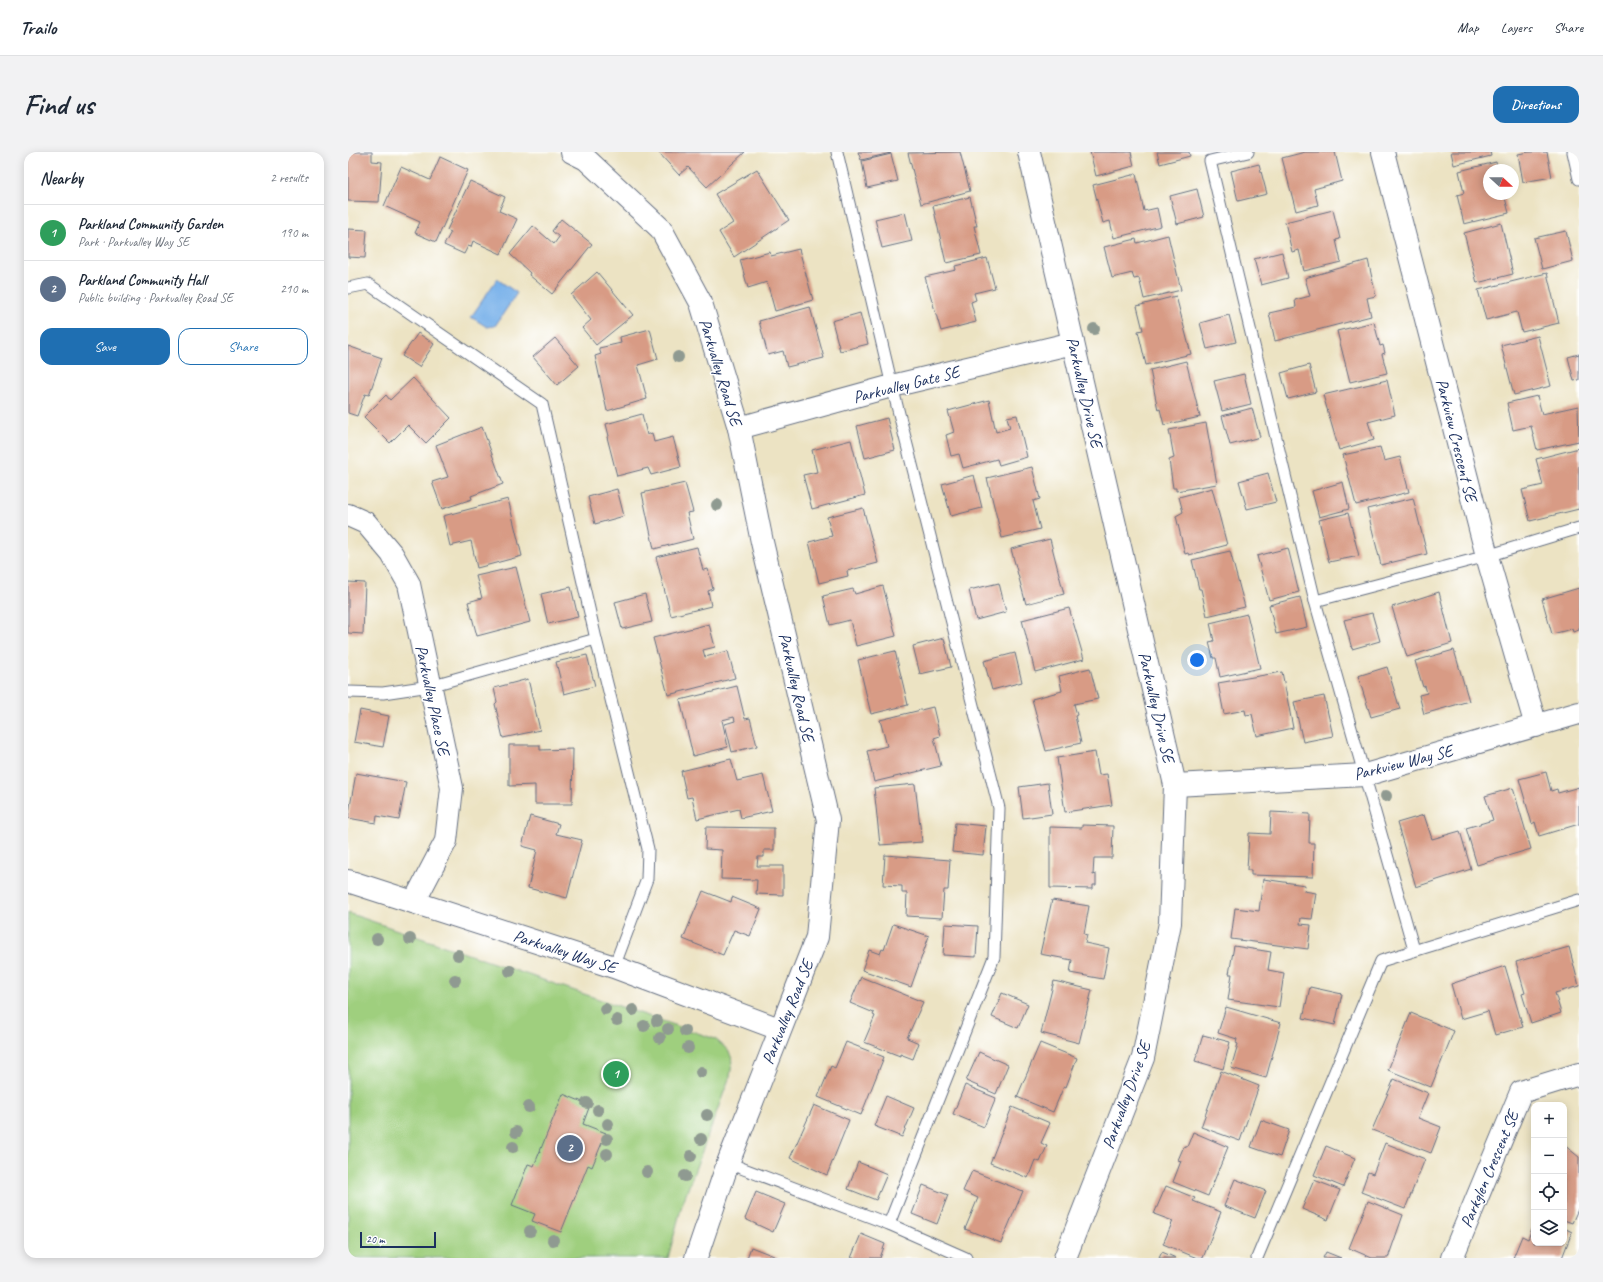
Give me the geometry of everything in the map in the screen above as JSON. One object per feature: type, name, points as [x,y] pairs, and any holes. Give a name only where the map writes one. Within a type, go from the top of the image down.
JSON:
[{"type":"street","name":"Parkvalley Road SE","points":[[572,152],[586,159],[661,229],[701,303],[738,428],[762,542],[828,820],[817,937],[779,1029],[728,1163],[696,1258]]},
{"type":"street","name":"Parkvalley Drive SE","points":[[1028,152],[1175,785],[1170,923],[1143,1058],[1065,1258]]},
{"type":"street","name":"Parkview Crescent SE","points":[[1383,152],[1487,556],[1536,726]]},
{"type":"street","name":"Parkvalley Gate SE","points":[[738,428],[892,386],[1073,343]]},
{"type":"street","name":"Parkvalley Place SE","points":[[348,515],[366,523],[392,554],[409,584],[452,788],[446,840],[414,902]]},
{"type":"street","name":"Parkview Way SE","points":[[1175,785],[1365,775],[1579,714]]},
{"type":"street","name":"Parkvalley Way SE","points":[[348,881],[614,967],[779,1029]]},
{"type":"street","name":"Parkglen Crescent SE","points":[[1452,1258],[1521,1092],[1579,1074]]},
{"type":"lane","points":[[837,152],[892,386],[999,808],[994,957],[889,1224]]},
{"type":"lane","points":[[1248,152],[1209,157],[1315,601],[1414,950]]},
{"type":"lane","points":[[1573,152],[1579,179]]},
{"type":"lane","points":[[348,288],[368,284],[542,404],[596,639],[648,849],[647,879],[614,967]]},
{"type":"lane","points":[[1315,601],[1487,556],[1579,528]]},
{"type":"lane","points":[[348,692],[383,693],[430,686],[596,639]]},
{"type":"lane","points":[[1257,1258],[1381,961],[1579,900]]},
{"type":"lane","points":[[728,1163],[889,1224],[966,1258]]},
{"type":"green space","points":[[348,913],[715,1039],[728,1051],[732,1063],[730,1076],[682,1205],[668,1258],[348,1258]]},
{"type":"water","points":[[497,279],[517,293],[495,326],[487,327],[471,317]]},
{"type":"building","points":[[348,152],[372,152],[372,161],[382,162],[379,202],[348,201]]},
{"type":"building","points":[[745,152],[707,187],[688,167],[679,175],[659,153]]},
{"type":"building","points":[[858,152],[890,152],[891,153],[861,160]]},
{"type":"building","points":[[960,152],[970,191],[921,204],[908,153]]},
{"type":"building","points":[[1090,152],[1131,152],[1134,166],[1096,176]]},
{"type":"building","points":[[1157,152],[1189,152],[1190,156],[1160,164]]},
{"type":"building","points":[[1305,152],[1335,152],[1342,181],[1314,189],[1318,205],[1296,211],[1282,158]]},
{"type":"building","points":[[1451,152],[1490,152],[1491,156],[1454,165]]},
{"type":"building","points":[[1529,152],[1547,152],[1552,177],[1523,182],[1518,154]]},
{"type":"building","points":[[891,154],[898,181],[867,188],[862,161]]},
{"type":"building","points":[[440,157],[468,170],[436,242],[415,233],[420,222],[384,206],[401,167],[430,180]]},
{"type":"building","points":[[1259,164],[1267,194],[1238,201],[1231,171]]},
{"type":"building","points":[[1483,165],[1483,200],[1506,200],[1509,213],[1464,224],[1457,195],[1464,193],[1459,171]]},
{"type":"building","points":[[757,169],[789,220],[734,257],[719,232],[733,223],[715,194]]},
{"type":"building","points":[[1136,174],[1144,211],[1157,208],[1161,226],[1114,238],[1110,221],[1103,223],[1093,185]]},
{"type":"building","points":[[470,181],[505,197],[499,211],[517,219],[501,254],[473,241],[471,247],[468,246],[464,254],[444,245],[451,232],[447,230]]},
{"type":"building","points":[[1197,189],[1204,217],[1177,224],[1170,196]]},
{"type":"building","points":[[970,197],[977,226],[974,226],[981,255],[946,263],[933,206]]},
{"type":"building","points":[[1333,210],[1340,239],[1336,240],[1341,262],[1304,271],[1299,250],[1292,252],[1285,222]]},
{"type":"building","points":[[905,212],[912,241],[882,248],[875,219]]},
{"type":"building","points":[[561,219],[592,244],[552,294],[529,275],[530,273],[510,254],[533,226],[554,244],[559,237],[552,231]]},
{"type":"building","points":[[1501,223],[1513,274],[1477,283],[1464,233]]},
{"type":"building","points":[[348,229],[367,230],[365,258],[348,257]]},
{"type":"building","points":[[1566,231],[1573,261],[1542,269],[1534,238]]},
{"type":"building","points":[[1168,235],[1181,290],[1144,299],[1139,278],[1134,279],[1132,273],[1112,278],[1104,247],[1136,239],[1137,243]]},
{"type":"building","points":[[799,249],[813,300],[775,311],[767,282],[748,288],[740,260],[770,252],[771,256]]},
{"type":"building","points":[[1282,252],[1288,278],[1261,285],[1254,259]]},
{"type":"building","points":[[987,258],[995,288],[974,293],[976,300],[971,302],[976,322],[941,331],[925,277],[956,270],[955,266]]},
{"type":"building","points":[[1368,260],[1376,296],[1367,298],[1371,316],[1275,341],[1269,313],[1296,307],[1295,300],[1310,296],[1305,278]]},
{"type":"building","points":[[597,272],[633,315],[596,345],[582,328],[591,320],[571,295]]},
{"type":"building","points":[[1547,273],[1559,323],[1522,332],[1517,312],[1486,320],[1478,290]]},
{"type":"building","points":[[1176,296],[1191,354],[1146,365],[1138,331],[1143,330],[1137,306]]},
{"type":"building","points":[[810,307],[824,358],[787,367],[783,351],[768,355],[759,321]]},
{"type":"building","points":[[860,313],[868,344],[840,351],[832,321]]},
{"type":"building","points":[[1229,315],[1236,342],[1207,349],[1200,323]]},
{"type":"building","points":[[1374,322],[1380,346],[1383,345],[1385,353],[1382,354],[1387,373],[1350,382],[1337,331]]},
{"type":"building","points":[[650,329],[658,359],[638,365],[647,399],[607,411],[595,356],[601,354],[599,348],[621,343],[620,337]]},
{"type":"building","points":[[418,333],[434,344],[419,367],[402,356]]},
{"type":"building","points":[[1538,336],[1551,386],[1514,395],[1501,345]]},
{"type":"building","points":[[555,338],[579,366],[557,385],[533,357]]},
{"type":"building","points":[[348,346],[382,358],[369,395],[365,394],[357,416],[348,413]]},
{"type":"building","points":[[1579,354],[1579,380],[1574,381],[1568,357]]},
{"type":"building","points":[[1186,361],[1200,417],[1164,425],[1160,409],[1158,410],[1150,370]]},
{"type":"building","points":[[1309,365],[1316,392],[1288,399],[1281,373]]},
{"type":"building","points":[[1244,374],[1251,404],[1222,411],[1214,381]]},
{"type":"building","points":[[413,378],[451,418],[426,443],[408,425],[390,443],[364,417],[386,395],[390,400]]},
{"type":"building","points":[[1387,380],[1395,415],[1368,422],[1374,440],[1339,450],[1323,395]]},
{"type":"building","points":[[1537,396],[1542,414],[1578,406],[1579,441],[1537,450],[1531,426],[1513,430],[1507,403]]},
{"type":"building","points":[[989,400],[996,432],[1010,428],[1007,417],[1017,415],[1027,457],[999,465],[997,459],[963,468],[959,454],[951,456],[946,435],[954,432],[948,411]]},
{"type":"building","points":[[1252,408],[1260,437],[1230,445],[1222,416]]},
{"type":"building","points":[[642,414],[647,435],[652,433],[654,442],[673,437],[681,467],[651,475],[648,468],[617,476],[607,437],[609,436],[606,424]]},
{"type":"building","points":[[887,418],[895,450],[865,458],[857,426]]},
{"type":"building","points":[[1206,423],[1217,484],[1176,491],[1176,488],[1173,488],[1169,460],[1174,458],[1169,430]]},
{"type":"building","points":[[482,427],[503,484],[471,496],[472,499],[442,509],[432,482],[448,477],[436,445]]},
{"type":"building","points":[[851,440],[865,495],[812,509],[803,475],[817,472],[812,450]]},
{"type":"building","points":[[1380,447],[1384,461],[1400,457],[1409,492],[1356,505],[1343,455]]},
{"type":"building","points":[[1579,448],[1579,509],[1530,521],[1522,490],[1543,485],[1536,459]]},
{"type":"building","points":[[1032,467],[1040,499],[1033,501],[1040,529],[1002,538],[987,478]]},
{"type":"building","points":[[1268,473],[1276,502],[1247,509],[1239,481]]},
{"type":"building","points":[[974,475],[982,508],[951,516],[942,484]]},
{"type":"building","points":[[1343,482],[1349,509],[1319,517],[1312,491]]},
{"type":"building","points":[[685,483],[693,512],[687,513],[693,539],[654,549],[642,493]]},
{"type":"building","points":[[1212,488],[1227,545],[1189,555],[1188,553],[1185,554],[1176,516],[1183,512],[1179,497]]},
{"type":"building","points":[[617,489],[624,516],[595,524],[588,497]]},
{"type":"building","points":[[1413,498],[1427,554],[1381,565],[1367,509]]},
{"type":"building","points":[[508,499],[522,556],[477,568],[471,541],[450,546],[443,516]]},
{"type":"building","points":[[863,508],[878,563],[847,571],[848,576],[819,583],[809,542],[832,536],[827,517]]},
{"type":"building","points":[[1348,513],[1359,556],[1329,562],[1319,520]]},
{"type":"building","points":[[1050,539],[1064,594],[1026,604],[1011,549]]},
{"type":"building","points":[[697,547],[703,570],[708,569],[713,589],[708,591],[711,606],[671,616],[656,557]]},
{"type":"building","points":[[1288,548],[1299,592],[1269,600],[1257,556]]},
{"type":"building","points":[[1230,551],[1245,607],[1207,616],[1192,560]]},
{"type":"building","points":[[516,567],[530,622],[477,636],[468,602],[482,598],[476,576]]},
{"type":"building","points":[[348,582],[365,583],[363,634],[348,633]]},
{"type":"building","points":[[999,583],[1006,612],[976,620],[969,590]]},
{"type":"building","points":[[883,586],[896,636],[856,646],[850,620],[830,625],[823,596],[853,589],[855,594]]},
{"type":"building","points":[[571,587],[578,617],[548,624],[541,594]]},
{"type":"building","points":[[1579,588],[1579,630],[1573,632],[1572,629],[1552,634],[1542,599]]},
{"type":"building","points":[[1439,592],[1452,643],[1407,657],[1392,607]]},
{"type":"building","points":[[645,594],[652,622],[622,629],[615,602]]},
{"type":"building","points":[[1300,597],[1307,627],[1276,634],[1269,605]]},
{"type":"building","points":[[1069,608],[1084,659],[1035,672],[1022,620]]},
{"type":"building","points":[[1372,613],[1380,641],[1352,649],[1344,620]]},
{"type":"building","points":[[1247,614],[1260,668],[1220,677],[1216,658],[1213,658],[1209,642],[1214,641],[1210,623]]},
{"type":"building","points":[[709,624],[715,647],[703,650],[705,657],[728,651],[735,678],[668,695],[653,638]]},
{"type":"building","points":[[944,638],[951,667],[920,674],[913,646]]},
{"type":"building","points":[[1454,650],[1469,701],[1424,714],[1419,695],[1427,693],[1425,686],[1423,687],[1415,661]]},
{"type":"building","points":[[895,651],[908,705],[871,714],[858,660]]},
{"type":"building","points":[[1015,653],[1022,682],[992,690],[984,661]]},
{"type":"building","points":[[587,655],[595,686],[564,694],[556,662]]},
{"type":"building","points":[[1387,667],[1400,709],[1371,717],[1358,676]]},
{"type":"building","points":[[1090,668],[1098,699],[1074,704],[1081,743],[1046,751],[1032,699],[1062,691],[1059,676]]},
{"type":"building","points":[[1282,672],[1293,728],[1257,736],[1252,714],[1246,715],[1245,710],[1224,714],[1218,683]]},
{"type":"building","points":[[528,679],[540,730],[503,738],[495,704],[497,702],[494,688]]},
{"type":"building","points":[[737,686],[745,719],[750,718],[757,746],[732,752],[725,724],[735,721],[734,717],[722,720],[728,747],[693,756],[680,700]]},
{"type":"building","points":[[1324,696],[1333,736],[1303,742],[1294,702]]},
{"type":"building","points":[[933,707],[940,736],[934,738],[941,766],[874,782],[867,751],[887,746],[880,720]]},
{"type":"building","points":[[360,710],[389,716],[383,747],[354,742]]},
{"type":"building","points":[[509,745],[540,745],[540,750],[573,749],[572,804],[535,804],[535,785],[509,786]]},
{"type":"building","points":[[1095,752],[1099,775],[1107,774],[1112,805],[1065,812],[1057,758]]},
{"type":"building","points":[[731,759],[737,781],[763,775],[772,811],[741,818],[739,809],[697,819],[692,797],[687,798],[681,771]]},
{"type":"building","points":[[1546,772],[1551,791],[1557,789],[1558,793],[1579,787],[1579,824],[1539,836],[1535,822],[1532,824],[1519,779]]},
{"type":"building","points":[[356,773],[406,782],[399,820],[377,816],[376,823],[348,818]]},
{"type":"building","points":[[1048,783],[1052,814],[1023,818],[1019,787]]},
{"type":"building","points":[[915,784],[922,842],[880,845],[874,788]]},
{"type":"building","points":[[1513,788],[1531,849],[1477,865],[1466,828],[1493,820],[1485,796]]},
{"type":"building","points":[[1271,812],[1310,814],[1309,843],[1314,843],[1313,877],[1251,875],[1251,870],[1247,870],[1249,833],[1270,834]]},
{"type":"building","points":[[1424,815],[1432,839],[1460,831],[1471,869],[1416,887],[1397,823]]},
{"type":"building","points":[[530,816],[559,824],[556,834],[582,840],[567,898],[528,888],[537,850],[522,846]]},
{"type":"building","points":[[955,823],[986,826],[983,855],[952,852]]},
{"type":"building","points":[[1082,825],[1113,826],[1112,858],[1094,858],[1093,875],[1096,874],[1096,885],[1093,885],[1093,889],[1050,888],[1050,827],[1082,828]]},
{"type":"building","points":[[706,827],[774,828],[774,850],[764,850],[764,857],[758,857],[757,866],[783,866],[783,895],[756,894],[757,880],[721,879],[722,850],[705,849]]},
{"type":"building","points":[[885,855],[950,860],[948,890],[944,890],[942,918],[906,916],[907,893],[902,893],[902,886],[883,885]]},
{"type":"building","points":[[1263,879],[1305,885],[1304,891],[1316,893],[1312,919],[1301,918],[1300,924],[1311,925],[1308,949],[1231,939],[1235,908],[1259,911]]},
{"type":"building","points":[[703,891],[731,902],[732,897],[761,909],[750,936],[734,930],[723,955],[683,939]]},
{"type":"building","points":[[1052,900],[1089,906],[1084,934],[1087,935],[1085,943],[1109,948],[1103,979],[1070,973],[1072,960],[1040,954]]},
{"type":"building","points":[[893,924],[929,936],[911,987],[862,970],[869,950],[880,954],[882,949],[884,950]]},
{"type":"building","points":[[945,924],[978,926],[976,957],[943,955]]},
{"type":"building","points":[[1234,946],[1271,952],[1268,970],[1284,973],[1279,1007],[1228,1000],[1232,974],[1229,974]]},
{"type":"building","points":[[1569,947],[1579,986],[1555,993],[1561,1013],[1531,1023],[1522,994],[1525,993],[1516,962]]},
{"type":"building","points":[[1505,966],[1523,1027],[1495,1035],[1488,1011],[1461,1019],[1451,984]]},
{"type":"building","points":[[861,977],[923,1002],[907,1038],[919,1043],[913,1059],[900,1054],[900,1056],[864,1042],[875,1016],[873,1015],[874,1013],[850,1003]]},
{"type":"building","points":[[1054,981],[1092,990],[1079,1043],[1041,1033]]},
{"type":"building","points":[[1310,987],[1342,994],[1335,1025],[1303,1018]]},
{"type":"building","points":[[1002,993],[1028,1004],[1018,1028],[992,1017]]},
{"type":"building","points":[[1226,1007],[1281,1023],[1266,1078],[1231,1068],[1238,1044],[1236,1043],[1237,1039],[1218,1033]]},
{"type":"building","points":[[1411,1013],[1454,1031],[1431,1087],[1388,1070]]},
{"type":"building","points":[[1203,1035],[1230,1042],[1223,1069],[1195,1061]]},
{"type":"building","points":[[846,1042],[884,1057],[861,1115],[818,1097],[831,1066],[835,1068]]},
{"type":"building","points":[[1040,1043],[1077,1058],[1066,1087],[1064,1086],[1053,1112],[1017,1097]]},
{"type":"building","points":[[979,1052],[1008,1065],[996,1094],[966,1081]]},
{"type":"building","points":[[1221,1071],[1259,1086],[1240,1141],[1201,1127]]},
{"type":"building","points":[[1394,1079],[1428,1093],[1418,1118],[1441,1127],[1431,1153],[1372,1130]]},
{"type":"building","points":[[965,1085],[996,1098],[984,1127],[953,1114]]},
{"type":"building","points":[[563,1094],[590,1105],[583,1124],[606,1133],[592,1167],[588,1165],[561,1232],[532,1221],[535,1214],[512,1205],[528,1164],[534,1166]]},
{"type":"building","points":[[886,1096],[914,1108],[902,1137],[874,1126]]},
{"type":"building","points":[[814,1105],[849,1120],[827,1175],[790,1158]]},
{"type":"building","points":[[1012,1107],[1050,1123],[1041,1143],[1047,1146],[1040,1162],[1035,1160],[1028,1178],[990,1163]]},
{"type":"building","points":[[1261,1120],[1289,1130],[1280,1157],[1251,1147]]},
{"type":"building","points":[[1193,1132],[1228,1147],[1208,1196],[1173,1182],[1181,1161],[1178,1160],[1184,1146],[1187,1147]]},
{"type":"building","points":[[1385,1143],[1425,1159],[1405,1209],[1361,1192],[1368,1172],[1373,1174]]},
{"type":"building","points":[[1326,1146],[1355,1158],[1343,1187],[1314,1175]]},
{"type":"building","points":[[1567,1147],[1579,1157],[1579,1207],[1572,1223],[1567,1221]]},
{"type":"building","points":[[858,1162],[887,1174],[876,1200],[848,1189]]},
{"type":"building","points":[[972,1171],[1023,1191],[1001,1243],[965,1229],[978,1198],[963,1191]]},
{"type":"building","points":[[1235,1179],[1266,1191],[1255,1218],[1224,1206]]},
{"type":"building","points":[[1314,1180],[1340,1190],[1328,1220],[1302,1209]]},
{"type":"building","points":[[923,1185],[948,1195],[937,1224],[912,1214]]},
{"type":"building","points":[[1166,1186],[1195,1198],[1193,1201],[1221,1212],[1203,1258],[1197,1258],[1163,1244],[1173,1221],[1154,1214]]},
{"type":"building","points":[[756,1192],[785,1204],[773,1232],[745,1219]]},
{"type":"building","points":[[1368,1201],[1403,1215],[1388,1258],[1372,1258],[1349,1248]]},
{"type":"building","points":[[1567,1230],[1572,1232],[1567,1245]]},
{"type":"building","points":[[1531,1232],[1531,1246],[1567,1246],[1562,1258],[1513,1258],[1522,1236],[1528,1239]]},
{"type":"building","points":[[861,1234],[885,1244],[880,1258],[851,1258]]},
{"type":"building","points":[[751,1247],[779,1258],[747,1258]]},
{"type":"building","points":[[1162,1252],[1176,1258],[1159,1258]]},
{"type":"building","points":[[1326,1252],[1341,1258],[1323,1258]]},
{"type":"place","name":"Parkland Community Garden","points":[[616,1074]]},
{"type":"place","name":"Parkland Community Hall","points":[[570,1148]]}]
